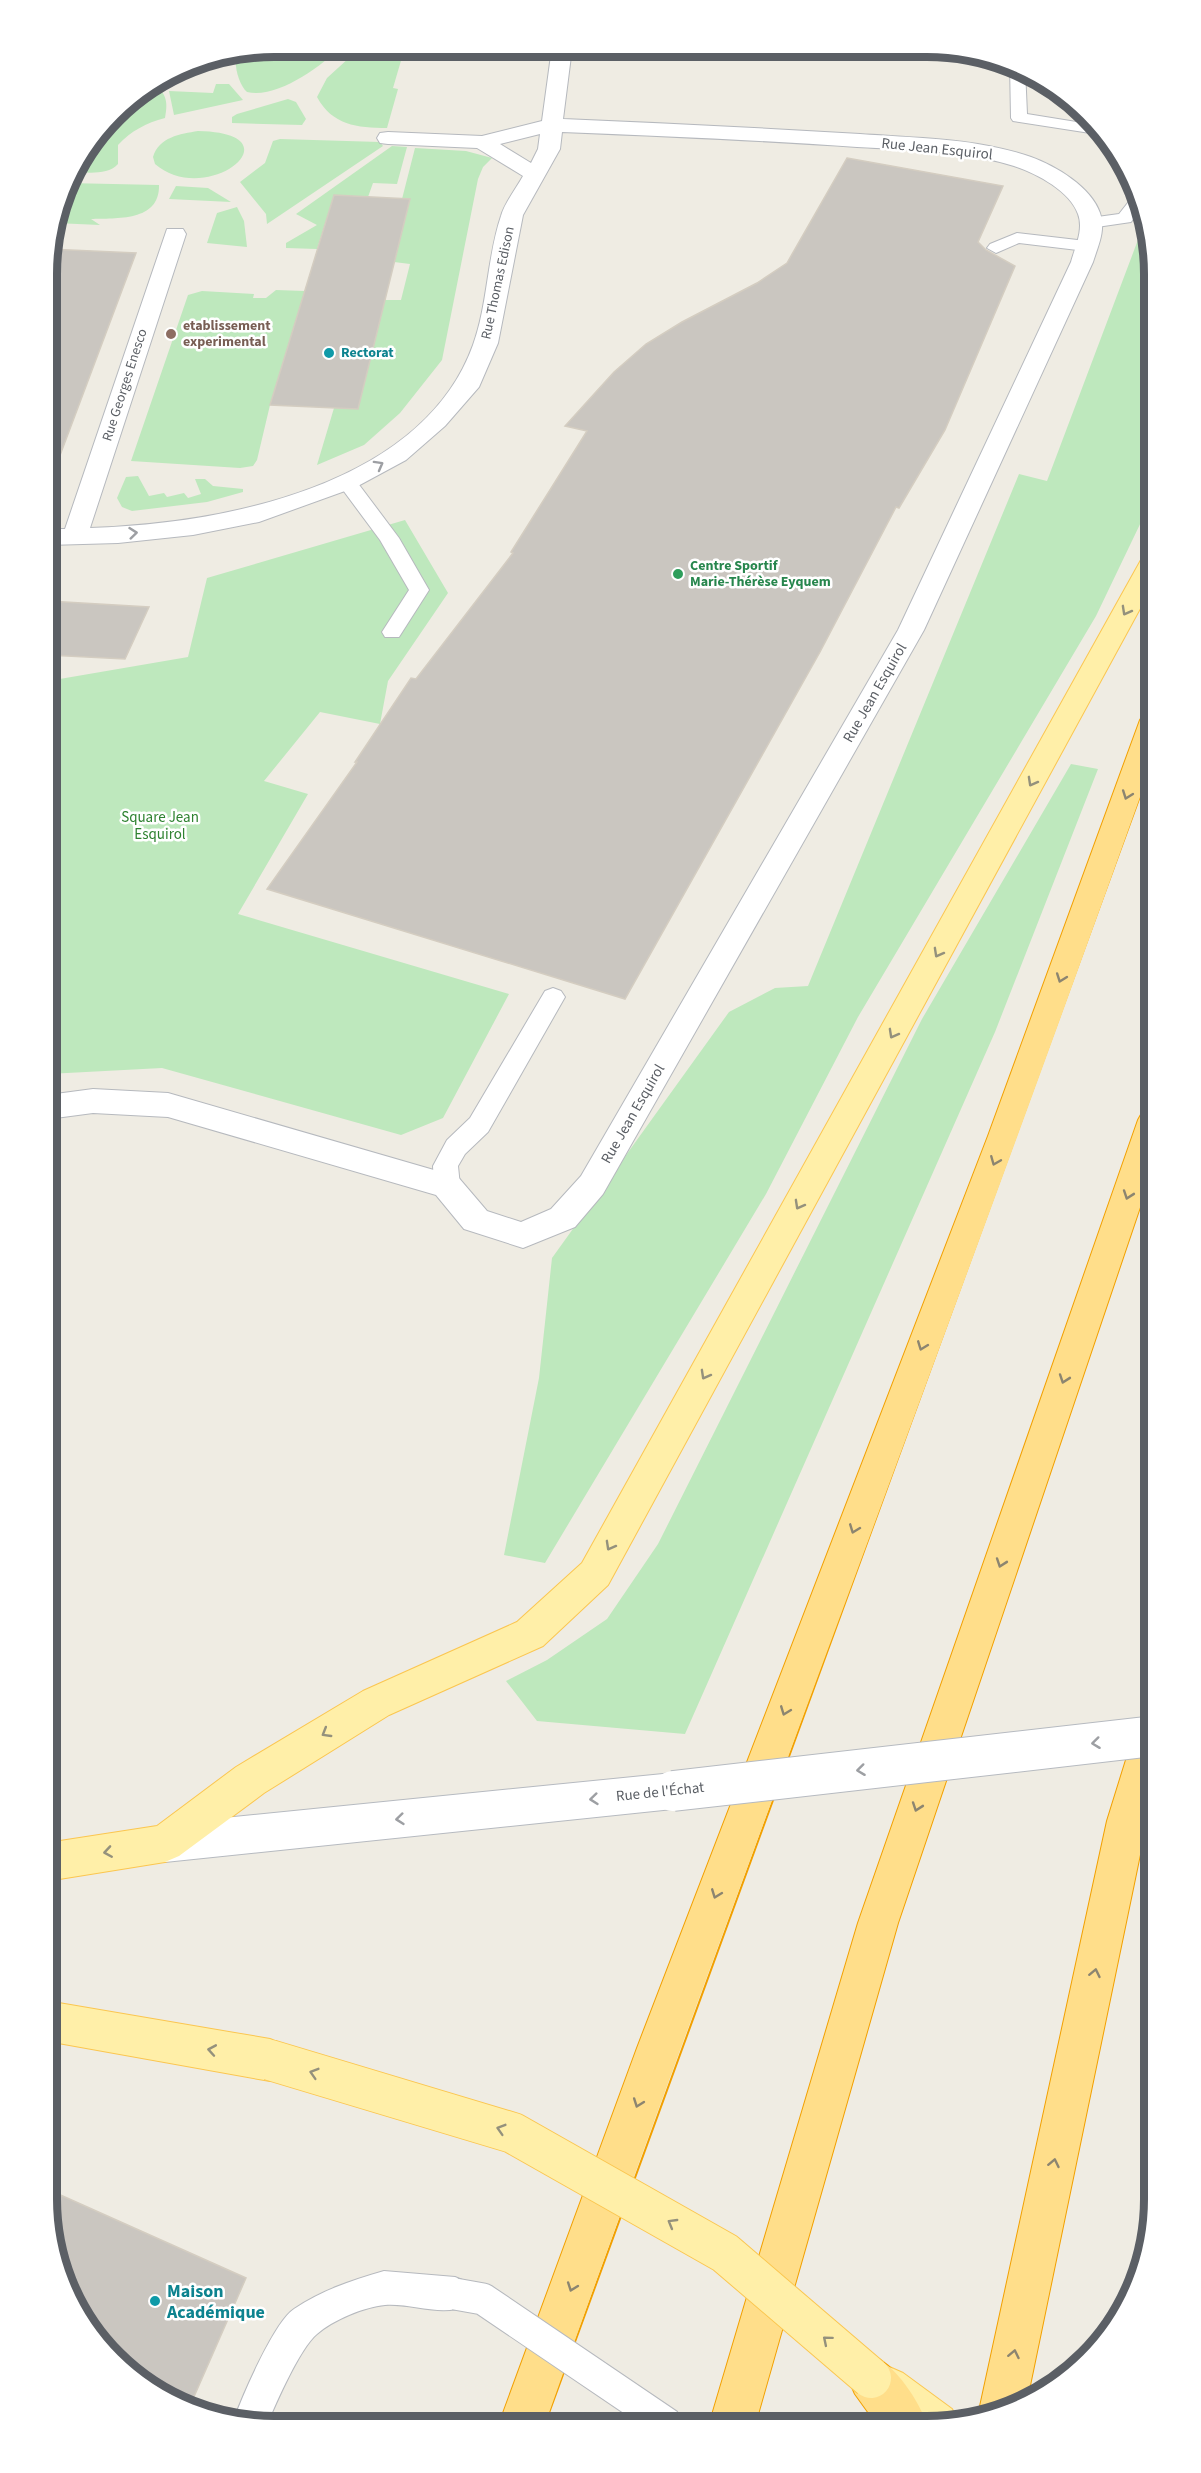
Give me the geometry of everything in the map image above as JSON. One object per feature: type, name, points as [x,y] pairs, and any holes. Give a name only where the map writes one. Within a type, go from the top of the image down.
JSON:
[{"type":"highway","points":[[525,2416],[662,2037],[1004,1136],[1144,748]]},
{"type":"highway","points":[[735,2416],[878,1923],[1144,1149]]},
{"type":"highway","points":[[1004,2401],[1127,1821],[1144,1764]]},
{"type":"highway","points":[[872,2378],[898,2416]]},
{"type":"main road","points":[[57,1860],[165,1843],[250,1780],[376,1703],[530,1634],[595,1574],[1144,578]]},
{"type":"main road","points":[[57,2023],[270,2060],[513,2133],[725,2253],[872,2378],[924,2416]]},
{"type":"street","name":"Rue Thomas Edison","points":[[57,537],[193,527],[259,514],[347,482],[397,455],[436,421],[467,387],[486,343],[512,215],[549,149],[550,126],[561,57]]},
{"type":"street","name":"Rue Jean Esquirol","points":[[447,1186],[476,1220],[523,1235],[563,1218],[592,1185],[911,630],[1088,235],[1089,212],[1074,192],[1051,175],[1024,162],[991,153],[940,147],[747,133],[550,126],[482,142]]},
{"type":"street","points":[[388,138],[482,142],[534,174]]},
{"type":"street","name":"Rue Georges Enesco","points":[[75,536],[175,234]]},
{"type":"street","points":[[57,1106],[93,1101],[168,1105],[447,1186]]},
{"type":"street","name":"Rue de l'Échat","points":[[165,1843],[673,1791],[1144,1737]]},
{"type":"lane","points":[[1017,77],[1019,118],[1087,128]]},
{"type":"lane","points":[[996,248],[1017,238],[1088,235],[1125,218],[1133,208]]},
{"type":"lane","points":[[347,482],[389,538],[419,590],[392,632]]},
{"type":"lane","points":[[447,1186],[445,1166],[456,1147],[479,1125],[553,997]]},
{"type":"lane","points":[[253,2415],[271,2373],[304,2322],[344,2300],[384,2288],[483,2299],[656,2416]]},
{"type":"green space","points":[[260,57],[329,57],[297,80],[271,91],[259,93],[247,92],[237,74],[236,60]]},
{"type":"green space","points":[[350,57],[402,57],[393,88],[398,89],[387,128],[356,126],[330,114],[317,97],[327,78]]},
{"type":"green space","points":[[216,84],[229,84],[243,100],[174,115],[169,91],[213,93]]},
{"type":"green space","points":[[160,90],[162,91],[166,99],[165,118],[151,122],[128,136],[118,145],[118,164],[108,170],[82,172],[102,142],[131,111]]},
{"type":"green space","points":[[288,99],[296,102],[306,119],[302,125],[232,123],[232,117],[237,114]]},
{"type":"green space","points":[[198,131],[228,135],[242,143],[243,154],[235,165],[219,174],[198,178],[176,176],[155,164],[153,157],[156,150],[165,141],[177,135]]},
{"type":"green space","points":[[280,139],[380,142],[383,146],[267,224],[266,214],[240,182],[265,163],[273,141]]},
{"type":"green space","points":[[392,146],[407,147],[397,184],[373,183],[368,197],[334,195],[317,249],[286,248],[286,243],[317,225],[296,214]]},
{"type":"green space","points":[[415,148],[466,151],[492,158],[483,167],[478,179],[442,360],[400,413],[364,445],[317,465],[334,408],[358,409],[384,300],[401,300],[410,264],[394,262],[410,200],[402,199]]},
{"type":"green space","points":[[77,183],[159,185],[157,197],[145,212],[124,218],[91,219],[100,225],[63,223]]},
{"type":"green space","points":[[176,186],[208,188],[231,202],[169,199]]},
{"type":"green space","points":[[237,207],[244,221],[247,247],[207,243],[217,213]]},
{"type":"green space","points":[[1140,234],[1144,260],[1144,516],[1096,616],[858,1017],[766,1194],[545,1563],[504,1555],[539,1378],[552,1258],[729,1012],[775,988],[808,986],[1019,474],[1047,481]]},
{"type":"green space","points":[[276,290],[305,291],[270,405],[257,460],[253,466],[240,468],[131,461],[188,295],[202,291],[254,294],[253,298],[266,298]]},
{"type":"green space","points":[[138,476],[149,496],[164,493],[167,497],[184,493],[188,498],[201,494],[195,479],[205,479],[213,486],[243,489],[243,492],[207,502],[132,511],[122,507],[117,498],[126,477]]},
{"type":"green space","name":"Square Jean Esquirol","points":[[405,520],[448,593],[388,681],[380,724],[320,712],[264,781],[308,794],[238,914],[509,994],[443,1118],[401,1135],[162,1068],[57,1074],[57,679],[188,657],[207,578]]},
{"type":"green space","points":[[1071,764],[1098,769],[995,1032],[685,1734],[537,1721],[506,1681],[547,1660],[607,1619],[658,1544],[922,1019]]},
{"type":"building","name":"Centre Sportif Marie-Thérèse Eyquem","points":[[847,158],[1003,186],[978,242],[986,250],[1015,266],[945,430],[899,508],[896,507],[820,652],[625,999],[267,889],[357,762],[355,762],[411,678],[416,679],[513,553],[511,552],[587,431],[565,426],[614,372],[646,344],[682,322],[757,283],[787,263]]},
{"type":"building","name":"Rectorat","points":[[334,195],[410,199],[358,409],[270,405]]},
{"type":"building","points":[[59,249],[136,253],[57,463]]},
{"type":"building","points":[[57,602],[149,607],[125,659],[57,655]]},
{"type":"building","name":"Maison Académique","points":[[57,2193],[246,2278],[193,2400],[178,2394],[131,2362],[102,2331],[86,2307],[64,2255],[57,2213]]},
{"type":"place","name":"etablissement experimental","points":[[171,334]]},
{"type":"place","name":"Rectorat","points":[[329,353]]},
{"type":"place","name":"Centre Sportif Marie-Thérèse Eyquem","points":[[678,574]]},
{"type":"place","name":"Maison Académique","points":[[155,2301]]}]
